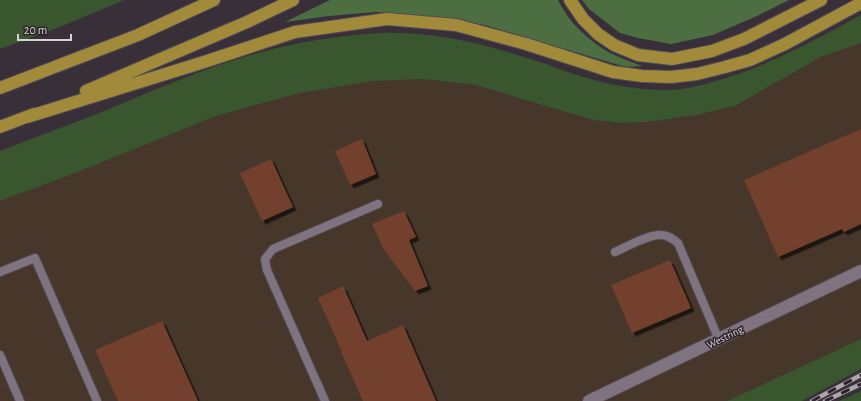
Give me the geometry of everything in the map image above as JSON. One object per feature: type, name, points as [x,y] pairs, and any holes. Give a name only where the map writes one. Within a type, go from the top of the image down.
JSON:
[{"type":"highway","points":[[0,88],[138,35],[214,0]]},
{"type":"highway","points":[[0,127],[27,117],[247,22],[293,0]]},
{"type":"highway","points":[[570,0],[582,19],[598,34],[614,45],[638,55],[672,59],[712,51],[744,39],[821,0]]},
{"type":"highway","points":[[27,117],[204,62],[294,32],[387,19],[456,25],[526,44],[614,72],[642,76],[671,77],[697,74],[725,68],[750,60],[785,44],[861,3]]},
{"type":"street","name":"Westring","points":[[589,401],[861,271]]},
{"type":"lane","points":[[325,401],[267,270],[265,259],[273,249],[378,204]]},
{"type":"lane","points":[[615,252],[650,237],[661,235],[671,238],[678,243],[719,340]]},
{"type":"lane","points":[[0,272],[35,258],[97,401]]},
{"type":"lane","points":[[0,355],[20,401]]},
{"type":"shaded area","points":[[861,43],[861,339],[727,401],[0,401],[0,201],[78,172],[216,116],[300,93],[373,81],[423,79],[476,85],[594,120],[620,123],[647,122],[697,115],[735,106],[821,57]]},
{"type":"green space","points":[[0,0],[124,0],[60,27],[0,49]]},
{"type":"green space","points":[[330,0],[558,0],[573,23],[587,37],[610,53],[642,66],[626,67],[488,26],[451,18],[376,12],[285,22]]},
{"type":"green space","points":[[582,0],[789,0],[713,35],[671,44],[620,33],[589,9]]},
{"type":"green space","points":[[861,15],[861,43],[821,57],[735,106],[697,115],[647,122],[620,123],[594,120],[476,85],[423,79],[373,81],[300,93],[216,116],[78,172],[0,201],[0,151],[102,112],[166,85],[232,61],[290,45],[315,40],[380,33],[406,33],[432,36],[490,47],[607,83],[637,88],[674,90],[685,89],[732,76],[770,62]]},
{"type":"green space","points":[[861,339],[861,369],[802,401],[727,401]]},
{"type":"green space","points":[[861,391],[861,401],[839,401]]},
{"type":"building","points":[[861,129],[861,224],[844,232],[842,229],[778,257],[744,180]]},
{"type":"building","points":[[362,139],[376,174],[350,185],[335,151]]},
{"type":"building","points":[[271,159],[293,207],[262,221],[240,173]]},
{"type":"building","points":[[404,211],[416,237],[409,240],[428,286],[415,291],[384,250],[372,224]]},
{"type":"building","points":[[670,260],[691,308],[632,333],[611,285]]},
{"type":"building","points":[[343,286],[367,341],[403,325],[436,401],[363,401],[318,298]]},
{"type":"building","points":[[162,321],[198,401],[118,401],[95,350]]},
{"type":"railway","points":[[812,401],[861,375]]},
{"type":"railway","points":[[825,401],[861,384]]}]
